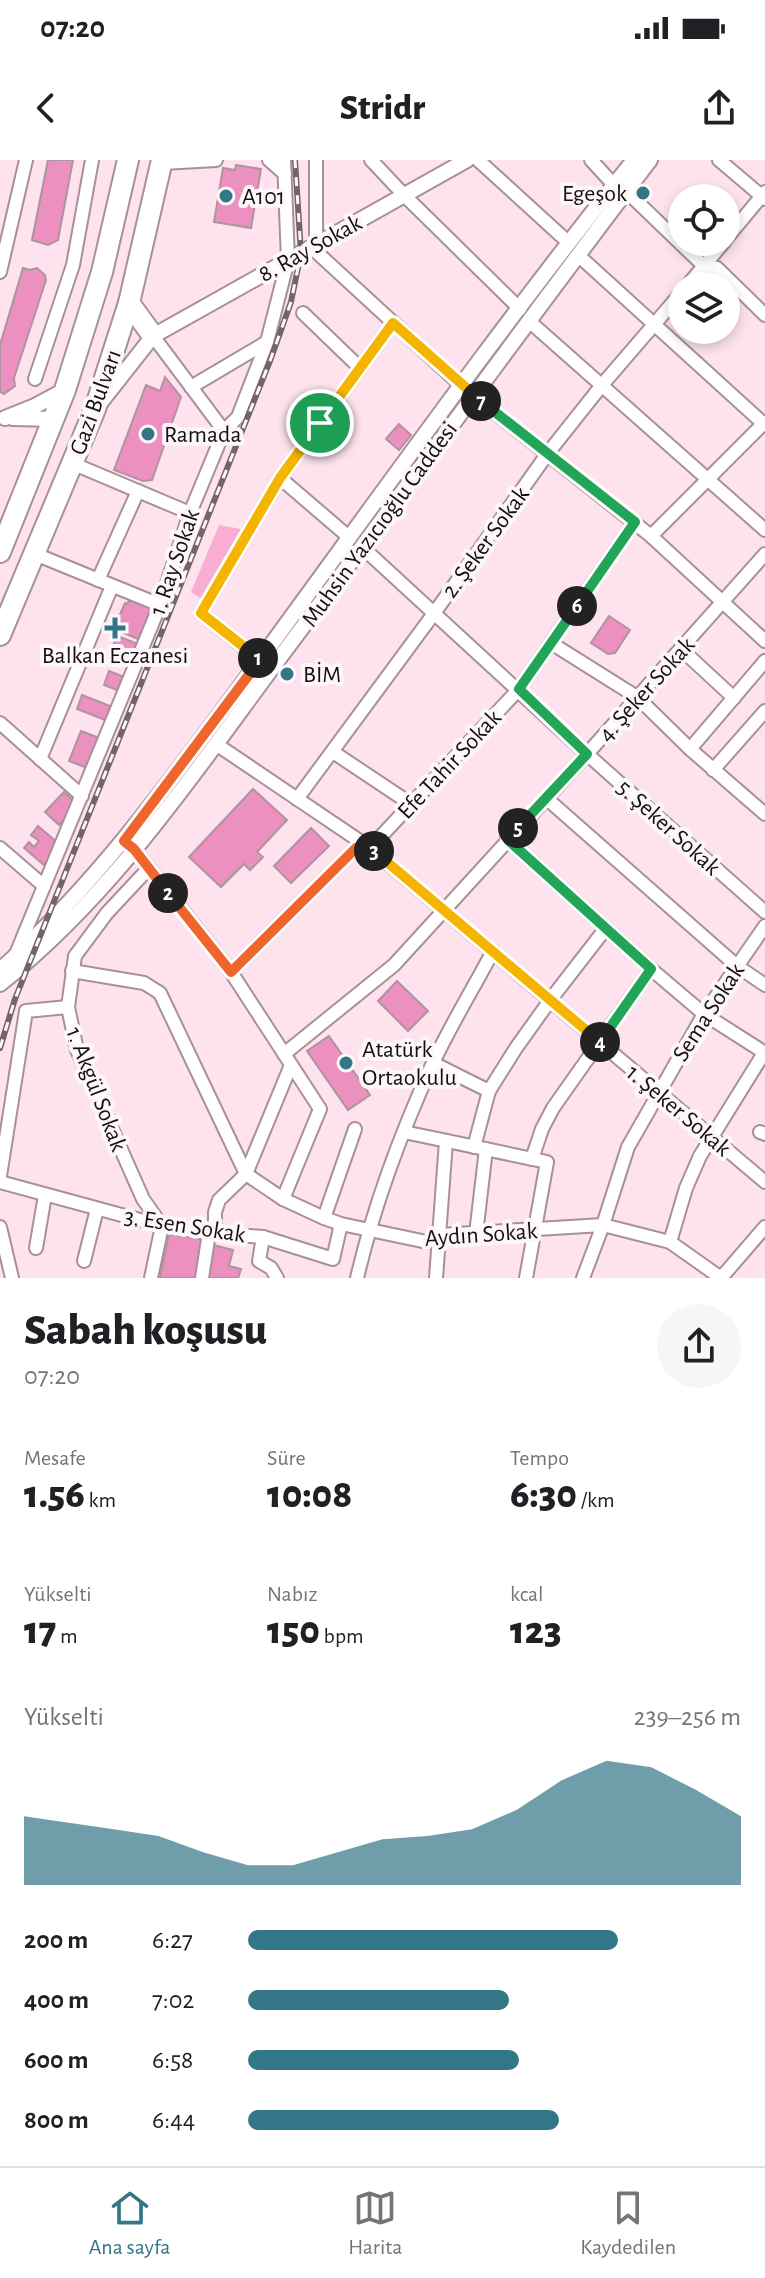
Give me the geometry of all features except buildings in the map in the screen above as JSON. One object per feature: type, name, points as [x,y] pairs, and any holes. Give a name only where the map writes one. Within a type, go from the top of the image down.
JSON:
[{"type":"highway","name":"Gazi Bulvarı","points":[[0,552],[65,390],[102,272],[128,160]]},
{"type":"highway","name":"Gazi Bulvarı","points":[[0,635],[74,464],[104,384],[129,303],[162,161]]},
{"type":"highway","points":[[129,303],[153,336]]},
{"type":"highway","points":[[65,390],[79,374],[90,370],[104,384]]},
{"type":"highway","points":[[55,419],[76,417],[95,409]]},
{"type":"street","points":[[0,272],[26,160]]},
{"type":"street","points":[[35,379],[73,265],[92,160]]},
{"type":"street","points":[[162,161],[216,160]]},
{"type":"street","points":[[269,160],[285,174]]},
{"type":"street","name":"1. Ray Sokak","points":[[15,957],[160,605],[190,513],[224,431],[238,417],[267,342],[288,260],[284,160]]},
{"type":"street","points":[[316,160],[314,246],[468,391],[635,522],[765,640]]},
{"type":"street","points":[[371,160],[524,315],[765,530]]},
{"type":"street","name":"8. Ray Sokak","points":[[153,336],[467,160]]},
{"type":"street","points":[[478,160],[765,423],[651,536]]},
{"type":"street","points":[[591,160],[704,266],[717,268],[765,315]]},
{"type":"street","name":"Muhsin Yazıcıoğlu Caddesi","points":[[620,188],[634,160]]},
{"type":"street","name":"Muhsin Yazıcıoğlu Caddesi","points":[[0,970],[129,845],[216,744],[362,547],[468,391],[524,315],[620,188],[650,160]]},
{"type":"street","points":[[719,160],[764,196],[740,224]]},
{"type":"street","points":[[699,272],[712,256]]},
{"type":"street","points":[[73,265],[102,272]]},
{"type":"street","name":"2. Şeker Sokak","points":[[297,799],[548,453],[668,308]]},
{"type":"street","points":[[303,313],[360,368]]},
{"type":"street","points":[[260,660],[201,613],[280,478],[393,323]]},
{"type":"street","points":[[95,409],[153,336],[224,431]]},
{"type":"street","points":[[191,387],[267,342]]},
{"type":"street","points":[[2,419],[65,390]]},
{"type":"street","name":"Muhsin Yazıcıoğlu Caddesi","points":[[0,984],[30,961],[71,922],[350,538],[468,391]]},
{"type":"street","points":[[2,419],[55,419]]},
{"type":"street","points":[[74,464],[190,513]]},
{"type":"street","points":[[280,478],[350,538]]},
{"type":"street","points":[[98,580],[138,491]]},
{"type":"street","name":"Efe Tahir Sokak","points":[[231,972],[356,848],[370,848],[519,689],[635,522]]},
{"type":"street","name":"5. Şeker Sokak","points":[[362,547],[765,912]]},
{"type":"street","points":[[35,554],[160,605]]},
{"type":"street","name":"4. Şeker Sokak","points":[[288,1060],[394,965],[765,554]]},
{"type":"street","points":[[40,759],[112,586]]},
{"type":"street","points":[[551,643],[637,697],[713,770],[763,809]]},
{"type":"street","points":[[681,649],[734,698]]},
{"type":"street","points":[[690,749],[765,661]]},
{"type":"street","points":[[713,770],[765,711]]},
{"type":"street","points":[[0,723],[82,796]]},
{"type":"street","name":"1. Şeker Sokak","points":[[216,744],[370,848],[765,1182]]},
{"type":"street","points":[[333,752],[411,804]]},
{"type":"street","points":[[546,798],[737,966],[765,985]]},
{"type":"street","points":[[508,840],[704,1014],[764,1053],[710,1137],[686,1188],[670,1242]]},
{"type":"street","points":[[129,845],[231,972],[320,1109],[283,1199]]},
{"type":"street","points":[[0,848],[44,886]]},
{"type":"street","name":"1. Akgül Sokak","points":[[149,868],[107,913],[75,956],[68,1007],[77,1050],[143,1199],[162,1226]]},
{"type":"street","name":"Sema Sokak","points":[[583,1278],[628,1147],[704,1014],[765,926]]},
{"type":"street","points":[[476,1234],[480,1148],[489,1091],[551,999],[606,928]]},
{"type":"street","points":[[357,1278],[368,1229],[404,1132],[433,1063],[493,951]]},
{"type":"street","points":[[532,1159],[553,1108],[651,969]]},
{"type":"street","points":[[72,971],[144,983],[160,993],[246,1174]]},
{"type":"street","points":[[0,1176],[26,1011],[68,1007]]},
{"type":"street","points":[[202,1278],[209,1233],[215,1226],[219,1200],[246,1174],[288,1060]]},
{"type":"street","points":[[433,1063],[489,1091]]},
{"type":"street","points":[[324,1218],[355,1129]]},
{"type":"street","points":[[404,1132],[547,1162],[526,1278]]},
{"type":"street","points":[[436,1278],[446,1141]]},
{"type":"street","name":"Aydın Sokak","points":[[246,1174],[283,1199],[341,1224],[427,1242],[439,1235],[603,1225],[670,1242],[721,1278]]},
{"type":"street","name":"3. Esen Sokak","points":[[0,1182],[162,1226],[263,1237],[333,1259],[341,1224]]},
{"type":"street","points":[[36,1248],[45,1195]]},
{"type":"street","points":[[84,1261],[97,1209]]},
{"type":"street","points":[[151,1278],[162,1226]]},
{"type":"street","points":[[0,1227],[15,1278]]},
{"type":"street","points":[[721,1278],[764,1229]]},
{"type":"street","points":[[263,1237],[259,1261],[271,1268],[277,1278]]},
{"type":"shaded area","points":[[219,525],[241,529],[205,601],[191,592]]},
{"type":"railway","points":[[0,1048],[15,999],[291,302],[301,253],[295,160]]},
{"type":"place","name":"Egeşok","points":[[643,193]]},
{"type":"place","name":"A101","points":[[226,196]]},
{"type":"place","name":"Ramada","points":[[148,434]]},
{"type":"place","name":"Balkan Eczanesi","points":[[115,628]]},
{"type":"place","name":"BİM","points":[[287,674]]},
{"type":"place","name":"Atatürk Ortaokulu","points":[[346,1063]]},
{"type":"route","points":[[393,323],[473,395],[635,522],[519,689],[587,754],[508,840],[651,969],[600,1043],[370,848],[356,848],[231,972],[134,849],[124,841],[260,660],[201,613],[280,478],[320,423],[393,323]]}]
